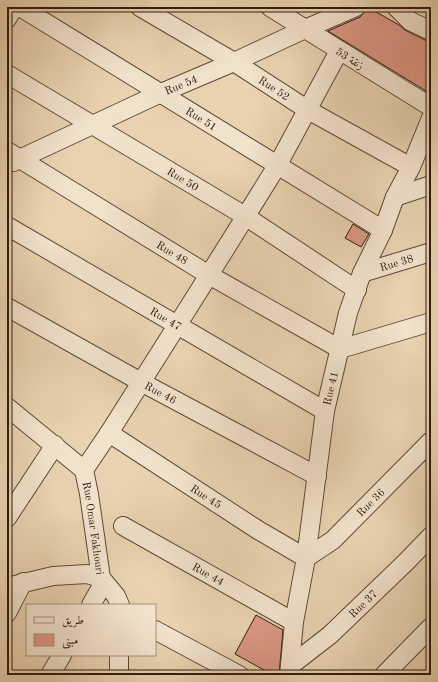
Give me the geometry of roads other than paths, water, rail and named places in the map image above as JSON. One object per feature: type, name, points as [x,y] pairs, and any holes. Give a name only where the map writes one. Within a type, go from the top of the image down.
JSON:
[{"type":"street","points":[[7,19],[14,7]]},
{"type":"street","name":"Rue 51","points":[[20,7],[383,230]]},
{"type":"street","name":"Rue 52","points":[[140,7],[234,62],[308,110],[411,167]]},
{"type":"street","name":"زنقة 53","points":[[270,7],[431,107]]},
{"type":"street","name":"Rue 54","points":[[11,158],[94,125],[162,93],[356,7]]},
{"type":"street","points":[[396,7],[410,21],[431,31]]},
{"type":"street","points":[[7,407],[84,470],[209,276],[277,166],[339,51]]},
{"type":"street","name":"Rue 50","points":[[7,74],[359,282]]},
{"type":"street","name":"Rue 41","points":[[290,671],[294,622],[306,558],[325,411],[348,313],[359,282],[383,230],[395,197],[411,167],[431,118]]},
{"type":"street","name":"Rue 48","points":[[11,158],[209,276],[340,349]]},
{"type":"street","points":[[395,197],[431,185]]},
{"type":"street","name":"Rue 47","points":[[7,226],[325,411]]},
{"type":"street","name":"Rue 38","points":[[359,282],[431,252]]},
{"type":"street","name":"Rue 46","points":[[7,307],[140,382],[317,476]]},
{"type":"street","points":[[340,349],[431,322]]},
{"type":"street","name":"Rue 45","points":[[109,433],[258,530],[306,558]]},
{"type":"street","points":[[7,518],[55,445]]},
{"type":"street","name":"Rue 36","points":[[306,558],[333,540],[428,451]]},
{"type":"street","name":"Rue Omar Fakhouri","points":[[84,470],[103,580],[116,596],[120,604]]},
{"type":"street","name":"Rue 44","points":[[123,526],[294,622]]},
{"type":"street","name":"Rue 37","points":[[290,671],[330,635],[431,536]]},
{"type":"street","points":[[7,613],[15,584],[53,576],[87,574],[103,580],[91,604]]},
{"type":"street","points":[[384,675],[431,627]]},
{"type":"street","points":[[156,631],[239,675]]},
{"type":"street","points":[[50,675],[61,656]]},
{"type":"street","points":[[118,674],[119,656]]}]
